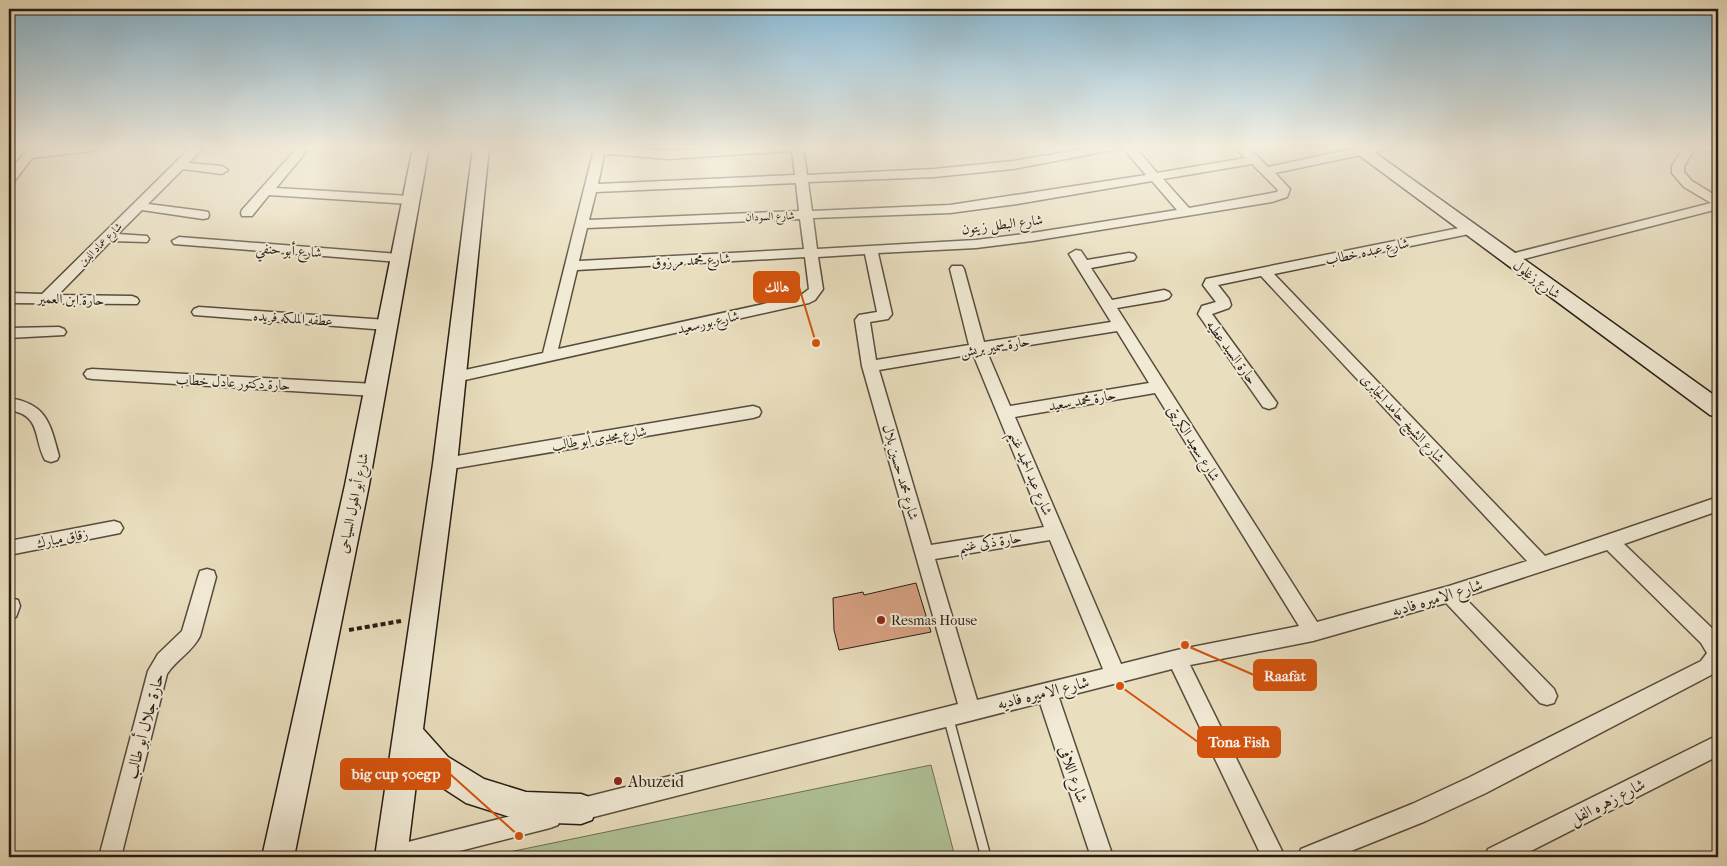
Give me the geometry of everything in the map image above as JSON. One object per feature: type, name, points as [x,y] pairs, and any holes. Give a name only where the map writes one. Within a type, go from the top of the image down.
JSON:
[{"type":"main road","name":"شارع أبو الهول السياحى","points":[[278,857],[326,635],[375,390],[413,187]]},
{"type":"main road","points":[[392,857],[446,464],[476,187]]},
{"type":"main road","name":"شارع زغلول","points":[[1415,187],[1508,259],[1718,409]]},
{"type":"main road","points":[[408,734],[437,767],[477,792],[526,807],[580,809]]},
{"type":"street","name":"شارع عماد الدين","points":[[46,298],[157,187]]},
{"type":"street","points":[[247,213],[269,187]]},
{"type":"street","points":[[549,357],[591,188],[606,187]]},
{"type":"street","name":"شارع بورسعيد","points":[[456,377],[804,300],[810,297],[816,289],[802,187]]},
{"type":"street","name":"شارع السودان","points":[[582,224],[950,209],[1092,187]]},
{"type":"street","points":[[1163,187],[1185,212]]},
{"type":"street","name":"شارع البطل زيتون","points":[[810,253],[1001,241],[1279,197],[1283,194],[1282,187]]},
{"type":"street","points":[[1693,187],[1718,203]]},
{"type":"street","points":[[266,191],[410,200]]},
{"type":"street","points":[[1508,259],[1718,203]]},
{"type":"street","points":[[138,206],[203,215]]},
{"type":"street","name":"شارع عبده خطاب","points":[[1265,272],[1469,230]]},
{"type":"street","points":[[106,237],[142,239]]},
{"type":"street","name":"شارع أبو حنفي","points":[[179,241],[399,258]]},
{"type":"street","name":"شارع محمد حسين بلال","points":[[871,250],[885,314],[862,320],[870,366],[970,710]]},
{"type":"street","name":"شارع محمد مرزوق","points":[[572,266],[810,253]]},
{"type":"street","name":"شارع سعيد الكريتى","points":[[1129,257],[1105,256],[1079,260],[1313,632]]},
{"type":"street","name":"شارع عبد الحميد غنيم","points":[[957,269],[978,348],[1115,674]]},
{"type":"street","name":"حارة السيد عطيه","points":[[1265,272],[1211,282],[1210,285],[1224,302],[1224,305],[1208,309],[1204,314],[1269,403]]},
{"type":"street","name":"شارع الشيخ حامد الجابرى","points":[[1265,272],[1541,564]]},
{"type":"street","points":[[1108,305],[1164,295]]},
{"type":"street","name":"حارة ابن العمير","points":[[9,298],[132,301]]},
{"type":"street","name":"عطفه الملكه فريده","points":[[199,312],[387,325]]},
{"type":"street","name":"حارة سمير بريش","points":[[870,366],[1120,326]]},
{"type":"street","points":[[9,332],[59,332]]},
{"type":"street","name":"حارة دكتور عادل خطاب","points":[[92,374],[375,390]]},
{"type":"street","name":"حارة محمد سعيد","points":[[1005,413],[1159,387]]},
{"type":"street","points":[[9,404],[24,407],[38,415],[51,456]]},
{"type":"street","name":"شارع مجدى أبو طالب","points":[[446,464],[753,412]]},
{"type":"street","name":"شارع الاميره فاديه","points":[[392,857],[1115,674],[1178,659],[1313,632],[1449,594],[1610,542],[1718,504]]},
{"type":"street","name":"زقاق مبارك","points":[[9,548],[114,528]]},
{"type":"street","name":"حارة ذكى غنيم","points":[[925,553],[1055,532]]},
{"type":"street","points":[[1309,857],[1418,813],[1478,785],[1708,667],[1715,660],[1717,652],[1708,636],[1610,542]]},
{"type":"street","name":"حارة جلال أبو طالب","points":[[110,857],[158,670],[165,660],[190,636],[207,577]]},
{"type":"street","points":[[1449,594],[1547,696]]},
{"type":"street","points":[[1178,659],[1274,857]]},
{"type":"street","name":"شارع اللافى","points":[[1046,691],[1102,857]]},
{"type":"street","name":"شارع زهره الفل","points":[[1496,857],[1718,745]]},
{"type":"lane","points":[[948,716],[986,857]]},
{"type":"path","points":[[326,635],[424,616]]},
{"type":"green space","points":[[931,765],[955,857],[485,857]]},
{"type":"building","name":"Resmas House","points":[[916,583],[931,632],[839,650],[834,630],[833,598],[863,592],[864,595]]},
{"type":"place","name":"هالك","points":[[816,343]]},
{"type":"place","name":"Resmas House","points":[[881,620]]},
{"type":"place","name":"Raafat","points":[[1185,645]]},
{"type":"place","name":"Tona Fish","points":[[1120,686]]},
{"type":"place","name":"Abuzeid","points":[[618,781]]},
{"type":"place","name":"big cup 50egp","points":[[519,836]]}]
